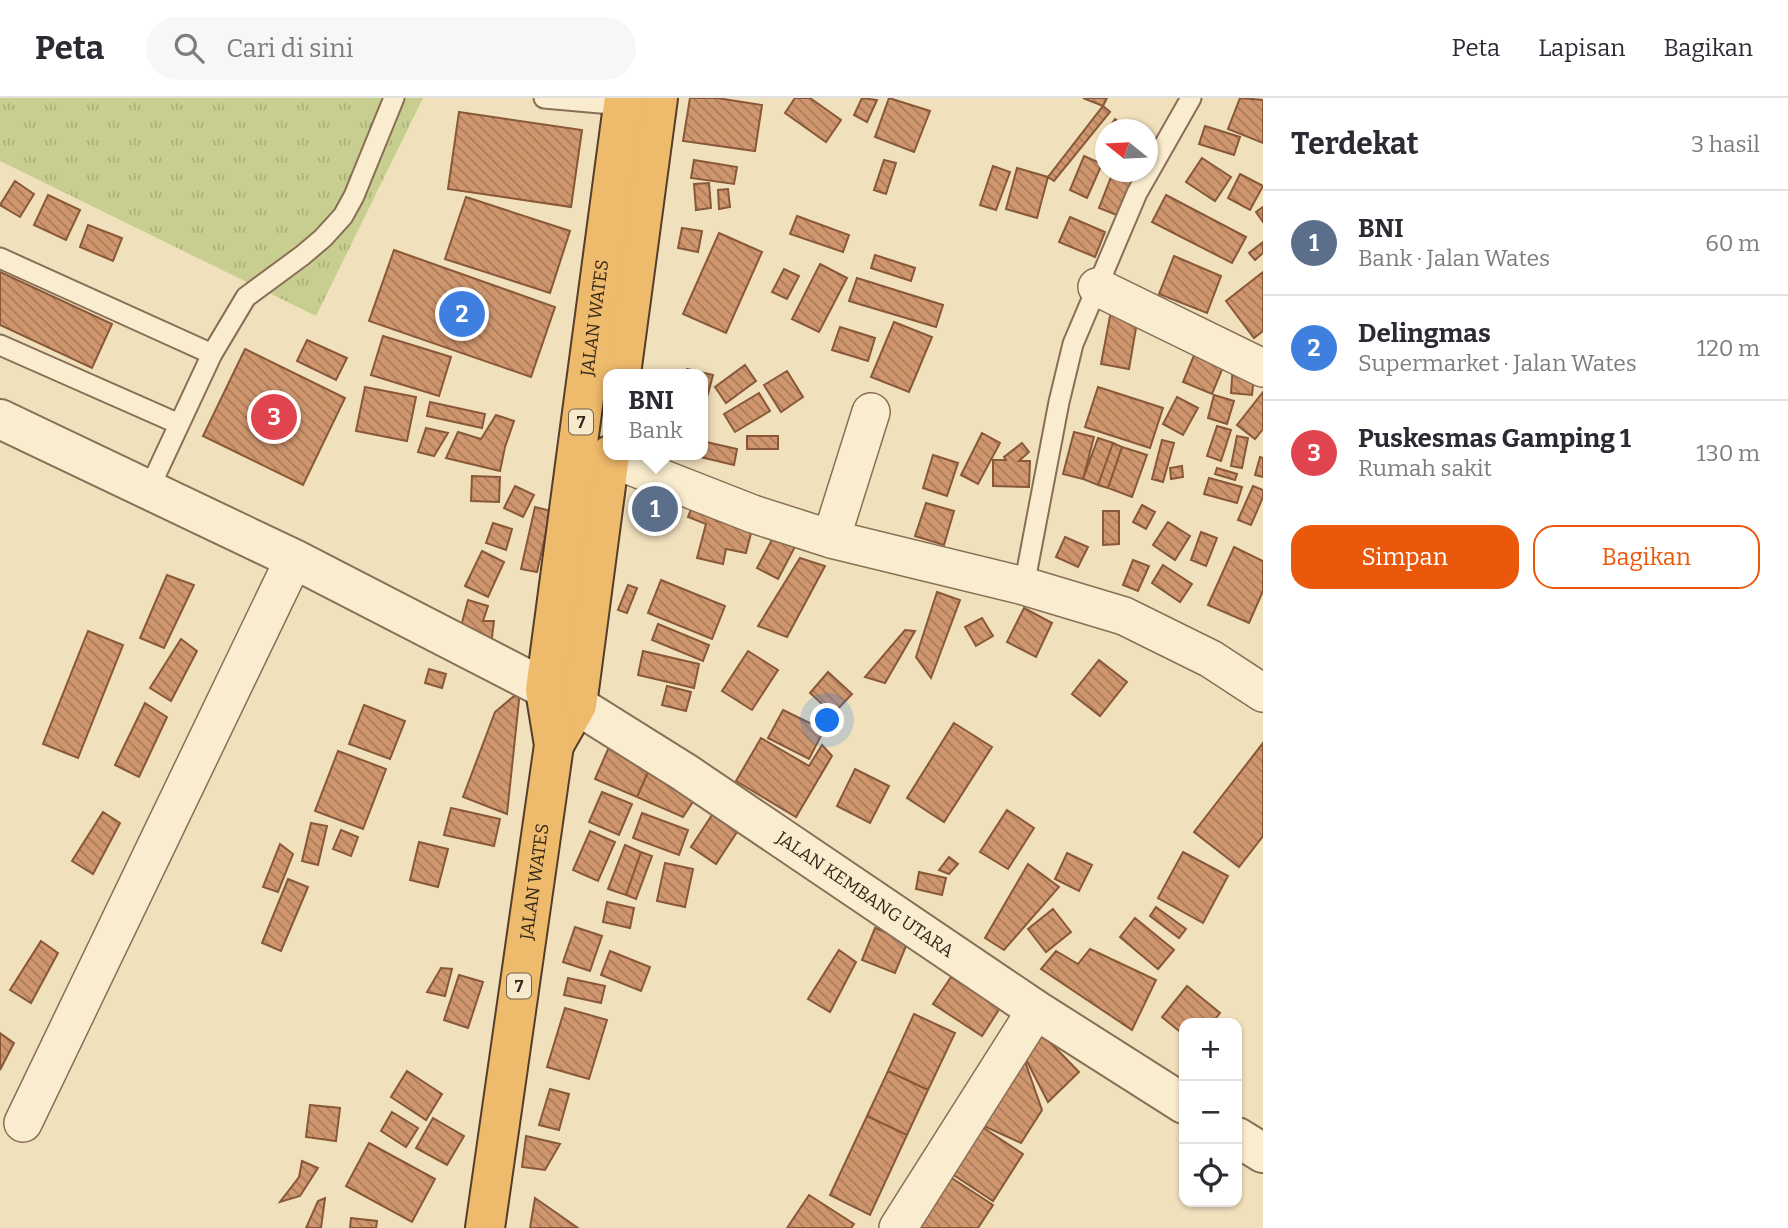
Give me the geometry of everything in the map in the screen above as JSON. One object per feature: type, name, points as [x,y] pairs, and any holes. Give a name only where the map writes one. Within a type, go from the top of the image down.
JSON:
[{"type":"highway","name":"JALAN WATES","points":[[621,369],[635,100]]},
{"type":"highway","name":"JALAN WATES","points":[[485,1228],[561,697],[635,100]]},
{"type":"highway","name":"JALAN WATES","points":[[561,697],[609,460]]},
{"type":"street","points":[[1097,287],[1263,368]]},
{"type":"street","points":[[831,539],[871,412]]},
{"type":"street","name":"JALAN KEMBANG UTARA","points":[[0,419],[294,559],[561,697],[684,772],[1036,1010],[1179,1101]]},
{"type":"street","points":[[620,460],[753,514],[831,539],[1024,586],[1125,617],[1211,659],[1263,693]]},
{"type":"street","points":[[23,1123],[294,559]]},
{"type":"street","points":[[898,1228],[1036,1010]]},
{"type":"street","points":[[1242,1140],[1263,1153]]},
{"type":"lane","points":[[149,489],[212,354],[238,307],[246,297],[323,238],[343,216],[354,196],[394,98]]},
{"type":"lane","points":[[544,98],[635,100]]},
{"type":"lane","points":[[1024,586],[1061,390],[1073,344],[1138,193],[1191,98]]},
{"type":"lane","points":[[0,258],[212,354]]},
{"type":"lane","points":[[0,345],[179,424]]},
{"type":"green space","points":[[0,98],[423,98],[316,316],[0,161]]},
{"type":"building","points":[[690,98],[717,98],[762,105],[755,151],[683,141]]},
{"type":"building","points":[[795,98],[810,98],[841,120],[826,142],[785,113]]},
{"type":"building","points":[[862,98],[877,100],[867,122],[854,115]]},
{"type":"building","points":[[889,98],[930,111],[914,152],[875,137]]},
{"type":"building","points":[[1083,98],[1107,98],[1103,106]]},
{"type":"building","points":[[1240,98],[1263,100],[1263,143],[1228,129]]},
{"type":"building","points":[[1103,106],[1110,112],[1104,119],[1095,119],[1095,130],[1054,181],[1048,177]]},
{"type":"building","points":[[459,112],[582,130],[571,207],[448,189]]},
{"type":"building","points":[[1205,126],[1240,137],[1234,155],[1199,144]]},
{"type":"building","points":[[1084,156],[1095,161],[1095,180],[1087,198],[1070,190]]},
{"type":"building","points":[[1202,158],[1231,177],[1215,201],[1186,182]]},
{"type":"building","points":[[694,160],[737,167],[734,184],[691,178]]},
{"type":"building","points":[[884,160],[896,163],[886,194],[874,190]]},
{"type":"building","points":[[993,166],[1010,172],[996,210],[980,205]]},
{"type":"building","points":[[1017,168],[1048,177],[1037,218],[1006,209]]},
{"type":"building","points":[[1240,174],[1263,186],[1250,210],[1228,198]]},
{"type":"building","points":[[15,181],[34,194],[20,217],[0,205]]},
{"type":"building","points":[[1109,182],[1132,182],[1119,216],[1099,208]]},
{"type":"building","points":[[709,183],[711,208],[696,210],[694,184]]},
{"type":"building","points":[[728,189],[730,207],[719,209],[718,190]]},
{"type":"building","points":[[48,195],[80,210],[66,240],[34,225]]},
{"type":"building","points":[[1166,195],[1246,237],[1232,263],[1152,222]]},
{"type":"building","points":[[466,197],[570,231],[550,293],[445,259]]},
{"type":"building","points":[[1263,207],[1263,222],[1256,212]]},
{"type":"building","points":[[797,216],[849,235],[843,252],[790,234]]},
{"type":"building","points":[[1070,217],[1105,232],[1095,257],[1059,242]]},
{"type":"building","points":[[88,225],[122,238],[113,261],[80,247]]},
{"type":"building","points":[[682,228],[702,231],[698,252],[678,248]]},
{"type":"building","points":[[719,233],[762,252],[726,333],[683,314]]},
{"type":"building","points":[[1263,242],[1263,253],[1255,260],[1249,253]]},
{"type":"building","points":[[394,250],[555,307],[531,377],[369,321]]},
{"type":"building","points":[[875,255],[915,268],[911,281],[871,268]]},
{"type":"building","points":[[1174,256],[1221,276],[1207,313],[1159,294]]},
{"type":"building","points":[[820,264],[847,278],[819,332],[792,319]]},
{"type":"building","points":[[784,269],[799,276],[787,299],[772,292]]},
{"type":"building","points":[[0,272],[112,324],[92,368],[0,325]]},
{"type":"building","points":[[1263,272],[1263,331],[1254,338],[1226,301]]},
{"type":"building","points":[[857,278],[943,305],[936,327],[849,301]]},
{"type":"building","points":[[1111,311],[1138,316],[1129,369],[1101,364]]},
{"type":"building","points":[[894,322],[932,337],[909,392],[871,377]]},
{"type":"building","points":[[840,327],[875,338],[868,361],[832,350]]},
{"type":"building","points":[[383,336],[451,357],[439,396],[371,375]]},
{"type":"building","points":[[307,340],[347,358],[336,380],[297,361]]},
{"type":"building","points":[[1197,348],[1226,360],[1212,394],[1183,382]]},
{"type":"building","points":[[245,349],[345,398],[303,485],[203,436]]},
{"type":"building","points":[[1233,364],[1255,366],[1252,395],[1231,393]]},
{"type":"building","points":[[745,365],[756,381],[726,403],[715,387]]},
{"type":"building","points":[[787,371],[803,397],[781,412],[764,385]]},
{"type":"building","points":[[708,374],[713,375],[708,394]]},
{"type":"building","points":[[365,387],[416,397],[407,441],[356,431]]},
{"type":"building","points":[[1098,387],[1163,408],[1150,448],[1085,427]]},
{"type":"building","points":[[1263,392],[1263,429],[1255,439],[1237,425]]},
{"type":"building","points":[[759,393],[770,411],[735,432],[724,414]]},
{"type":"building","points":[[1214,395],[1234,401],[1227,424],[1208,418]]},
{"type":"building","points":[[1177,397],[1198,408],[1183,435],[1163,424]]},
{"type":"building","points":[[430,402],[485,414],[482,428],[427,416]]},
{"type":"building","points":[[496,415],[514,421],[500,471],[446,458],[458,432],[481,439]]},
{"type":"building","points":[[1217,426],[1231,430],[1221,461],[1207,456]]},
{"type":"building","points":[[426,428],[448,433],[434,456],[418,452]]},
{"type":"building","points":[[1074,432],[1094,437],[1083,479],[1063,474]]},
{"type":"building","points":[[982,433],[1000,443],[978,484],[961,475]]},
{"type":"building","points":[[747,436],[778,436],[778,449],[747,449]]},
{"type":"building","points":[[1237,436],[1248,438],[1242,468],[1231,466]]},
{"type":"building","points":[[1098,438],[1113,443],[1098,485],[1083,479]]},
{"type":"building","points":[[1162,440],[1174,443],[1163,482],[1152,479]]},
{"type":"building","points":[[708,442],[737,449],[734,465],[708,459]]},
{"type":"building","points":[[1022,443],[1029,452],[1019,461],[1030,461],[1029,487],[993,486],[993,460],[1006,460],[1004,457]]},
{"type":"building","points":[[1113,443],[1122,447],[1108,488],[1098,485]]},
{"type":"building","points":[[1122,447],[1147,455],[1132,497],[1108,488]]},
{"type":"building","points":[[933,455],[958,463],[947,496],[923,488]]},
{"type":"building","points":[[1260,457],[1263,458],[1263,477],[1255,475]]},
{"type":"building","points":[[1182,466],[1183,477],[1171,479],[1170,468]]},
{"type":"building","points":[[1217,468],[1237,474],[1235,480],[1215,474]]},
{"type":"building","points":[[472,476],[500,477],[499,502],[471,501]]},
{"type":"building","points":[[1209,478],[1242,487],[1237,503],[1204,494]]},
{"type":"building","points":[[515,486],[534,495],[523,517],[504,508]]},
{"type":"building","points":[[1253,486],[1263,490],[1263,497],[1251,525],[1238,520]]},
{"type":"building","points":[[695,499],[727,515],[717,521],[753,525],[746,553],[726,549],[723,564],[697,558],[706,524],[688,517]]},
{"type":"building","points":[[926,503],[954,511],[944,545],[915,536]]},
{"type":"building","points":[[1142,505],[1155,512],[1146,529],[1133,522]]},
{"type":"building","points":[[535,507],[551,511],[537,572],[521,569]]},
{"type":"building","points":[[1103,511],[1119,511],[1119,544],[1103,545]]},
{"type":"building","points":[[1168,522],[1190,536],[1175,560],[1153,545]]},
{"type":"building","points":[[493,523],[512,529],[506,550],[486,543]]},
{"type":"building","points":[[776,532],[797,543],[778,579],[757,568]]},
{"type":"building","points":[[1201,532],[1217,538],[1206,566],[1191,560]]},
{"type":"building","points":[[1065,537],[1088,547],[1078,567],[1056,557]]},
{"type":"building","points":[[1234,547],[1263,561],[1263,591],[1249,623],[1208,605]]},
{"type":"building","points":[[482,551],[504,562],[488,597],[465,586]]},
{"type":"building","points":[[800,558],[825,566],[787,637],[758,626]]},
{"type":"building","points":[[1133,560],[1149,566],[1138,591],[1123,585]]},
{"type":"building","points":[[1163,565],[1192,584],[1180,602],[1152,583]]},
{"type":"building","points":[[167,575],[194,585],[164,648],[140,638]]},
{"type":"building","points":[[661,580],[725,606],[712,639],[648,613]]},
{"type":"building","points":[[628,585],[637,588],[627,613],[618,610]]},
{"type":"building","points":[[937,592],[960,600],[931,678],[916,657]]},
{"type":"building","points":[[468,600],[488,606],[483,621],[494,621],[491,645],[460,630]]},
{"type":"building","points":[[1024,608],[1052,623],[1036,657],[1007,642]]},
{"type":"building","points":[[982,618],[993,636],[976,646],[965,627]]},
{"type":"building","points":[[658,624],[709,645],[703,661],[652,640]]},
{"type":"building","points":[[905,630],[915,631],[885,683],[865,677]]},
{"type":"building","points":[[88,631],[123,645],[78,758],[43,744]]},
{"type":"building","points":[[181,639],[197,651],[171,701],[150,688]]},
{"type":"building","points":[[643,651],[699,664],[694,688],[638,675]]},
{"type":"building","points":[[748,651],[778,670],[752,710],[722,691]]},
{"type":"building","points":[[1099,660],[1127,682],[1100,716],[1072,694]]},
{"type":"building","points":[[429,669],[446,674],[442,688],[425,683]]},
{"type":"building","points":[[828,672],[852,694],[833,714],[810,693]]},
{"type":"building","points":[[667,686],[691,692],[686,711],[662,705]]},
{"type":"building","points":[[520,691],[507,814],[463,797],[495,712]]},
{"type":"building","points":[[145,703],[167,717],[139,777],[115,765]]},
{"type":"building","points":[[364,705],[405,721],[390,759],[349,744]]},
{"type":"building","points":[[783,710],[824,730],[809,759],[768,738]]},
{"type":"building","points":[[954,723],[992,747],[944,822],[907,798]]},
{"type":"building","points":[[761,738],[809,766],[822,745],[832,756],[796,817],[736,781]]},
{"type":"building","points":[[1263,743],[1263,836],[1239,867],[1194,832]]},
{"type":"building","points":[[609,747],[651,765],[637,797],[595,779]]},
{"type":"building","points":[[338,751],[386,769],[363,829],[315,811]]},
{"type":"building","points":[[651,765],[696,797],[683,817],[637,797]]},
{"type":"building","points":[[855,769],[889,786],[870,823],[837,806]]},
{"type":"building","points":[[602,792],[632,804],[619,835],[589,822]]},
{"type":"building","points":[[451,808],[500,819],[494,846],[444,835]]},
{"type":"building","points":[[1007,810],[1034,828],[1008,869],[980,852]]},
{"type":"building","points":[[103,812],[120,823],[93,874],[72,861]]},
{"type":"building","points":[[714,812],[739,829],[716,864],[691,847]]},
{"type":"building","points":[[642,813],[688,830],[679,855],[633,838]]},
{"type":"building","points":[[311,823],[327,826],[318,865],[302,861]]},
{"type":"building","points":[[341,830],[358,837],[351,856],[333,849]]},
{"type":"building","points":[[590,831],[615,842],[598,881],[573,870]]},
{"type":"building","points":[[419,842],[448,849],[438,887],[410,880]]},
{"type":"building","points":[[280,844],[293,854],[278,892],[263,887]]},
{"type":"building","points":[[625,845],[641,852],[626,895],[608,889]]},
{"type":"building","points":[[641,852],[652,856],[636,899],[626,895]]},
{"type":"building","points":[[1183,852],[1228,876],[1203,923],[1158,898]]},
{"type":"building","points":[[1067,853],[1092,865],[1079,891],[1055,879]]},
{"type":"building","points":[[949,857],[958,864],[949,874],[939,870]]},
{"type":"building","points":[[665,863],[693,869],[685,907],[657,901]]},
{"type":"building","points":[[1028,864],[1059,887],[1004,950],[985,938]]},
{"type":"building","points":[[919,872],[946,878],[942,895],[916,889]]},
{"type":"building","points":[[288,879],[308,887],[281,951],[262,943]]},
{"type":"building","points":[[607,902],[634,908],[630,928],[603,922]]},
{"type":"building","points":[[1156,907],[1186,929],[1179,938],[1150,916]]},
{"type":"building","points":[[1053,909],[1071,932],[1046,952],[1028,929]]},
{"type":"building","points":[[1135,918],[1174,950],[1158,969],[1120,937]]},
{"type":"building","points":[[575,927],[602,936],[590,971],[563,962]]},
{"type":"building","points":[[875,928],[908,941],[895,973],[862,960]]},
{"type":"building","points":[[41,941],[58,953],[31,1003],[10,990]]},
{"type":"building","points":[[1090,949],[1156,980],[1132,1030],[1041,969],[1056,951],[1078,964]]},
{"type":"building","points":[[839,950],[856,962],[830,1012],[808,999]]},
{"type":"building","points":[[610,951],[650,967],[641,991],[601,975]]},
{"type":"building","points":[[441,968],[452,969],[445,996],[427,992]]},
{"type":"building","points":[[459,975],[483,982],[468,1028],[444,1020]]},
{"type":"building","points":[[951,977],[1000,1008],[982,1036],[933,1004]]},
{"type":"building","points":[[568,978],[605,986],[601,1003],[564,995]]},
{"type":"building","points":[[1187,986],[1220,1013],[1216,1018],[1179,1018],[1179,1031],[1162,1017]]},
{"type":"building","points":[[565,1008],[607,1020],[589,1079],[547,1067]]},
{"type":"building","points":[[914,1014],[955,1033],[928,1090],[888,1071]]},
{"type":"building","points":[[0,1033],[14,1043],[0,1070]]},
{"type":"building","points":[[1043,1035],[1079,1072],[1048,1102],[1021,1050]]},
{"type":"building","points":[[1021,1050],[1042,1110],[1021,1143],[973,1121]]},
{"type":"building","points":[[407,1071],[442,1094],[426,1120],[391,1097]]},
{"type":"building","points":[[888,1071],[928,1090],[907,1135],[867,1116]]},
{"type":"building","points":[[550,1089],[569,1094],[559,1130],[539,1125]]},
{"type":"building","points":[[310,1105],[340,1108],[336,1141],[306,1137]]},
{"type":"building","points":[[392,1112],[418,1128],[406,1147],[381,1131]]},
{"type":"building","points":[[867,1116],[907,1135],[870,1215],[830,1195]]},
{"type":"building","points":[[433,1118],[464,1136],[447,1165],[416,1148]]},
{"type":"building","points":[[973,1121],[1023,1154],[993,1201],[943,1168]]},
{"type":"building","points":[[526,1136],[560,1144],[545,1170],[522,1167]]},
{"type":"building","points":[[369,1143],[435,1179],[412,1222],[346,1186]]},
{"type":"building","points":[[302,1161],[318,1168],[300,1196],[280,1202],[299,1177]]},
{"type":"building","points":[[941,1171],[993,1205],[978,1228],[904,1228]]},
{"type":"building","points":[[809,1195],[854,1224],[851,1228],[787,1228]]},
{"type":"building","points":[[325,1198],[321,1228],[306,1228],[318,1201]]},
{"type":"building","points":[[535,1198],[578,1228],[530,1228]]},
{"type":"building","points":[[351,1218],[377,1221],[376,1228],[350,1228]]},
{"type":"place","name":"Delingmas","points":[[462,314]]},
{"type":"place","name":"Puskesmas Gamping 1","points":[[274,417]]},
{"type":"place","name":"BNI","points":[[655,509]]}]
